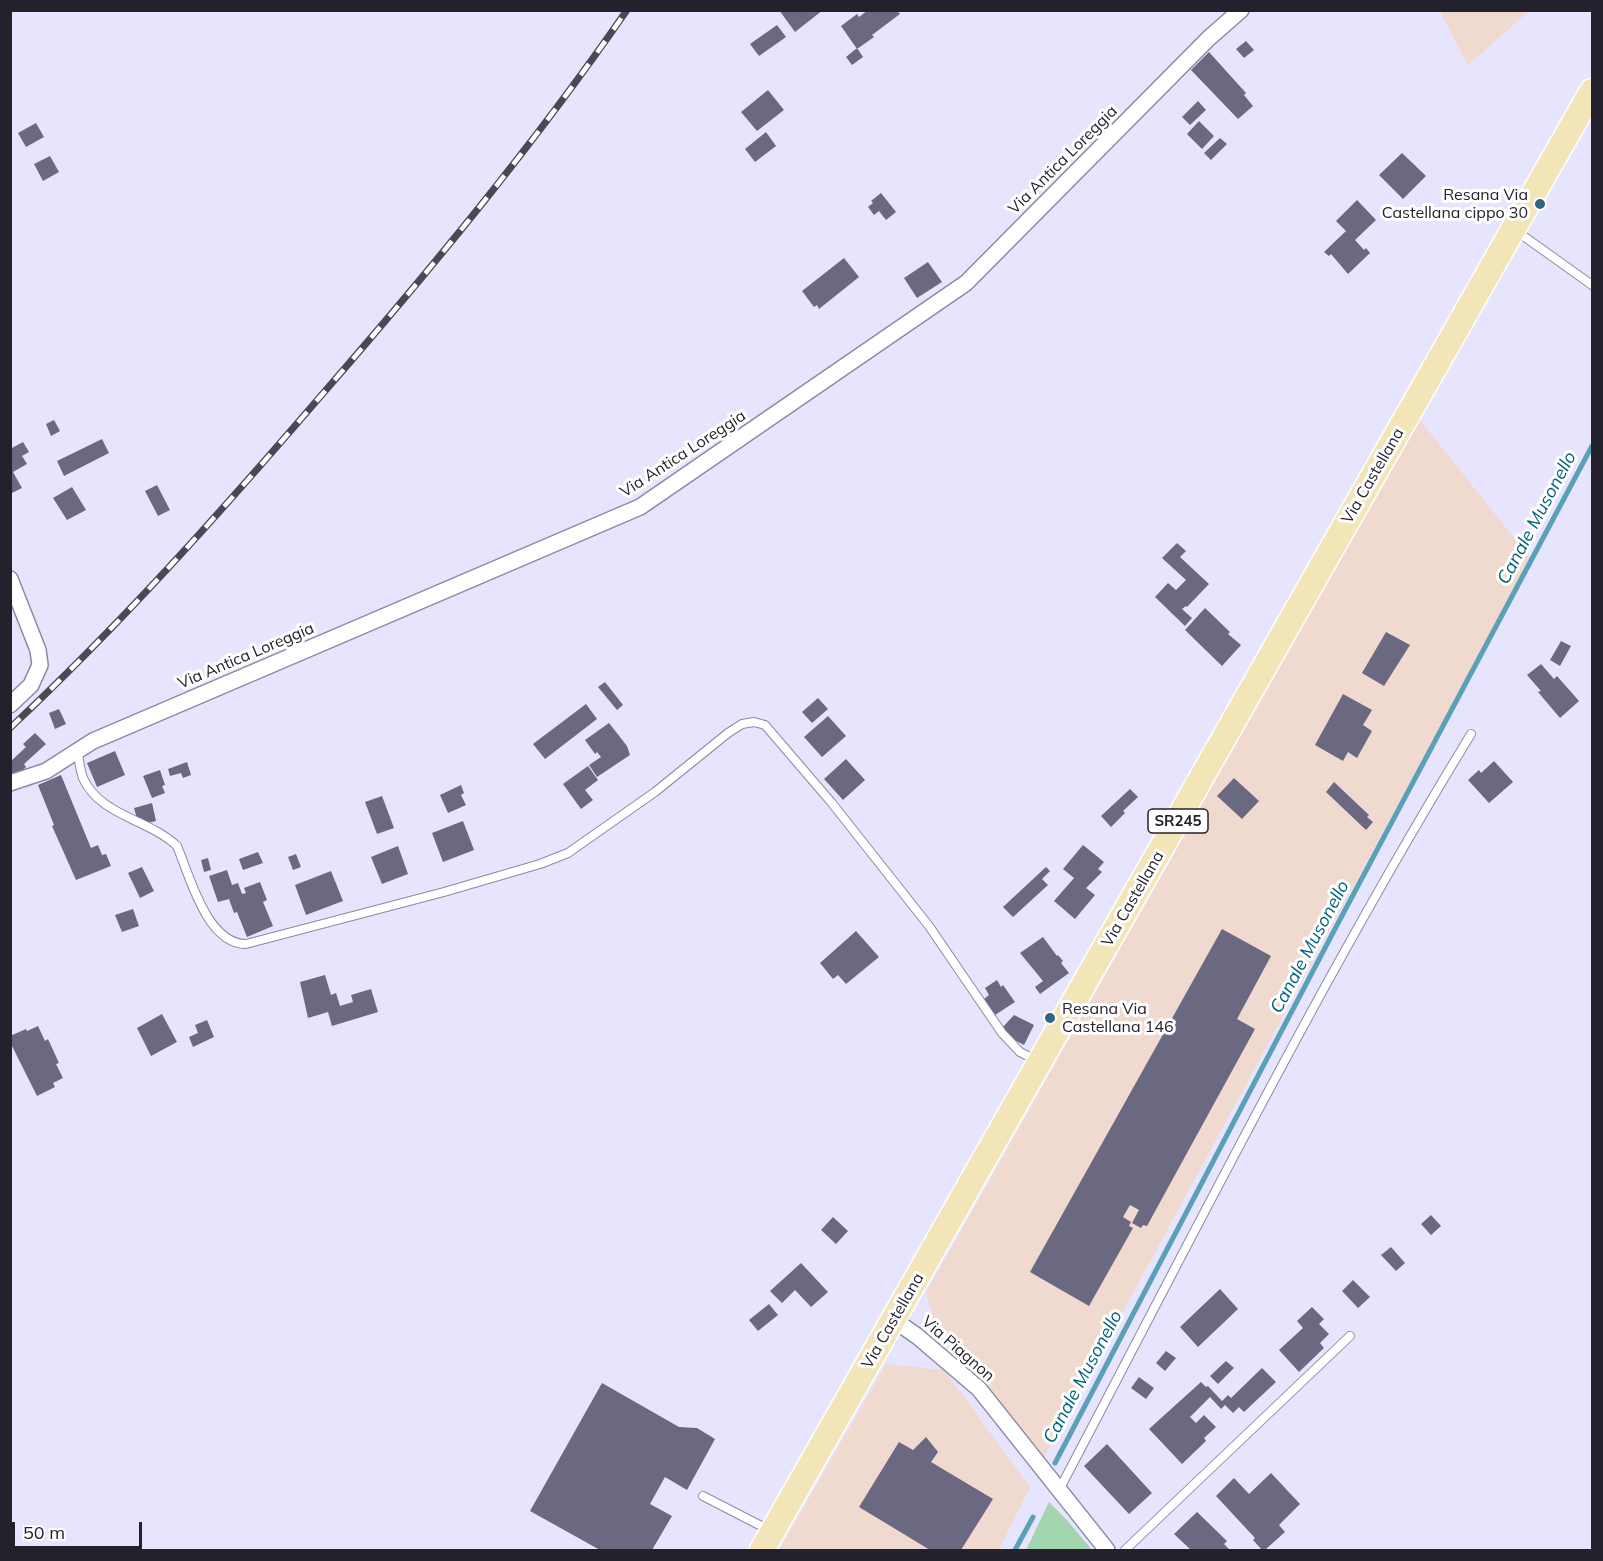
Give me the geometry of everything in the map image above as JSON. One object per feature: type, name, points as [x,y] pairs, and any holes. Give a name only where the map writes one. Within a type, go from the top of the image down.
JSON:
[{"type":"main road","name":"Via Castellana","points":[[768,1541],[1593,91]]},
{"type":"street","name":"Via Antica Loreggia","points":[[10,783],[46,771],[93,741],[640,507],[966,283],[1209,38],[1241,10]]},
{"type":"street","points":[[10,579],[38,650],[40,665],[31,686],[10,705]]},
{"type":"street","name":"Via Piagnon","points":[[894,1320],[917,1336],[979,1389],[1107,1551]]},
{"type":"lane","points":[[1514,229],[1593,285]]},
{"type":"lane","points":[[77,750],[83,778],[101,802],[170,839],[177,846],[208,921],[235,944],[246,944],[455,889],[540,864],[568,853],[655,792],[728,733],[742,724],[754,722],[765,725],[831,802],[929,926],[1002,1033],[1020,1052],[1041,1062]]},
{"type":"lane","points":[[1059,1490],[1332,972],[1429,803],[1472,734]]},
{"type":"lane","points":[[1125,1551],[1350,1336]]},
{"type":"lane","points":[[703,1496],[768,1541]]},
{"type":"shaded area","points":[[1440,11],[1529,11],[1468,65]]},
{"type":"shaded area","points":[[1419,419],[1531,559],[1043,1459],[934,1322],[926,1293]]},
{"type":"shaded area","points":[[886,1364],[944,1370],[1030,1487],[999,1550],[779,1550]]},
{"type":"green space","points":[[1049,1502],[1066,1519],[1092,1550],[1026,1550]]},
{"type":"building","points":[[779,10],[823,10],[795,32]]},
{"type":"building","points":[[868,10],[897,10],[900,14],[857,49],[841,26],[857,14],[859,17]]},
{"type":"building","points":[[777,25],[786,37],[759,56],[750,44]]},
{"type":"building","points":[[1246,41],[1254,50],[1244,58],[1236,49]]},
{"type":"building","points":[[857,48],[863,57],[852,65],[846,57]]},
{"type":"building","points":[[1209,52],[1246,93],[1244,95],[1253,106],[1238,119],[1191,70]]},
{"type":"building","points":[[768,90],[784,110],[757,131],[741,112]]},
{"type":"building","points":[[1198,101],[1206,110],[1190,125],[1182,117]]},
{"type":"building","points":[[1199,121],[1214,136],[1202,149],[1187,134]]},
{"type":"building","points":[[36,123],[44,137],[26,147],[18,133]]},
{"type":"building","points":[[766,132],[776,146],[755,162],[745,149]]},
{"type":"building","points":[[1220,138],[1227,144],[1211,160],[1204,153]]},
{"type":"building","points":[[1402,153],[1426,176],[1403,199],[1379,175]]},
{"type":"building","points":[[50,156],[59,172],[43,181],[34,164]]},
{"type":"building","points":[[881,193],[896,212],[886,220],[879,211],[874,215],[868,207],[873,203],[871,201]]},
{"type":"building","points":[[1357,200],[1376,220],[1355,240],[1370,253],[1348,274],[1331,254],[1329,256],[1324,252],[1346,231],[1336,221]]},
{"type":"building","points":[[844,258],[859,277],[819,309],[817,305],[814,307],[802,291]]},
{"type":"building","points":[[928,262],[942,282],[917,298],[904,278]]},
{"type":"building","points":[[54,420],[60,431],[51,436],[46,424]]},
{"type":"building","points":[[102,439],[109,453],[64,476],[57,461]]},
{"type":"building","points":[[23,442],[29,452],[22,456],[27,464],[13,472],[22,488],[10,494],[10,449]]},
{"type":"building","points":[[157,485],[170,510],[158,516],[145,491]]},
{"type":"building","points":[[72,487],[86,510],[67,520],[53,498]]},
{"type":"building","points":[[1177,543],[1186,551],[1180,557],[1209,584],[1187,607],[1182,609],[1192,618],[1185,626],[1155,597],[1168,583],[1176,590],[1186,580],[1162,558]]},
{"type":"building","points":[[1205,608],[1241,645],[1222,666],[1185,630]]},
{"type":"building","points":[[1386,632],[1410,645],[1384,686],[1362,673]]},
{"type":"building","points":[[1561,641],[1571,646],[1560,666],[1550,660]]},
{"type":"building","points":[[1541,664],[1554,679],[1557,676],[1579,701],[1560,718],[1527,675]]},
{"type":"building","points":[[605,682],[623,705],[617,710],[598,687]]},
{"type":"building","points":[[1343,694],[1372,710],[1363,725],[1372,731],[1357,758],[1348,752],[1343,761],[1315,745]]},
{"type":"building","points":[[818,698],[828,709],[812,723],[802,712]]},
{"type":"building","points":[[586,704],[597,719],[545,759],[533,744]]},
{"type":"building","points":[[59,709],[66,724],[55,729],[49,713]]},
{"type":"building","points":[[828,716],[846,736],[822,757],[804,737]]},
{"type":"building","points":[[609,723],[627,746],[630,755],[597,777],[589,765],[601,757],[597,752],[595,754],[585,740]]},
{"type":"building","points":[[35,733],[46,744],[24,764],[26,767],[14,779],[10,776],[10,762],[26,747],[23,744]]},
{"type":"building","points":[[115,751],[125,775],[97,787],[87,763]]},
{"type":"building","points":[[846,759],[865,780],[843,800],[824,779]]},
{"type":"building","points":[[1494,761],[1513,782],[1489,803],[1468,780],[1479,770],[1481,773]]},
{"type":"building","points":[[187,762],[191,775],[183,778],[181,773],[170,776],[168,769]]},
{"type":"building","points":[[588,766],[598,780],[585,790],[593,800],[581,809],[563,784]]},
{"type":"building","points":[[160,770],[165,793],[152,798],[143,776]]},
{"type":"building","points":[[61,775],[91,848],[98,845],[102,855],[106,854],[111,866],[76,880],[52,826],[54,825],[38,785]]},
{"type":"building","points":[[1234,778],[1259,801],[1242,819],[1217,796]]},
{"type":"building","points":[[1334,782],[1369,815],[1367,817],[1373,822],[1366,830],[1326,792]]},
{"type":"building","points":[[461,785],[464,793],[461,795],[466,805],[448,813],[440,795]]},
{"type":"building","points":[[1130,789],[1138,797],[1111,827],[1101,816]]},
{"type":"building","points":[[382,796],[394,828],[377,834],[365,802]]},
{"type":"building","points":[[152,803],[156,821],[143,824],[142,818],[137,819],[134,808]]},
{"type":"building","points":[[463,821],[474,850],[443,862],[432,833]]},
{"type":"building","points":[[1083,845],[1104,862],[1098,869],[1102,872],[1086,888],[1095,895],[1075,919],[1054,901],[1074,878],[1063,869]]},
{"type":"building","points":[[398,846],[408,874],[382,884],[371,857]]},
{"type":"building","points":[[258,852],[263,863],[243,870],[239,859]]},
{"type":"building","points":[[296,854],[301,867],[293,870],[288,857]]},
{"type":"building","points":[[208,858],[211,870],[204,872],[201,860]]},
{"type":"building","points":[[142,867],[154,891],[140,898],[128,873]]},
{"type":"building","points":[[1046,867],[1050,871],[1042,879],[1048,885],[1013,917],[1003,907]]},
{"type":"building","points":[[227,870],[232,885],[238,883],[242,894],[246,893],[244,888],[260,882],[267,900],[263,902],[273,926],[247,937],[229,899],[218,902],[209,876]]},
{"type":"building","points":[[331,871],[343,901],[306,915],[295,885]]},
{"type":"building","points":[[133,909],[139,926],[122,932],[115,915]]},
{"type":"building","points":[[1222,929],[1271,956],[1237,1019],[1255,1029],[1147,1226],[1143,1225],[1141,1228],[1132,1223],[1139,1210],[1130,1205],[1123,1217],[1131,1222],[1129,1226],[1133,1228],[1089,1306],[1030,1272]]},
{"type":"building","points":[[856,931],[879,957],[846,984],[838,975],[833,979],[820,963]]},
{"type":"building","points":[[1043,937],[1063,961],[1061,963],[1069,973],[1040,994],[1035,987],[1043,981],[1020,953]]},
{"type":"building","points":[[325,975],[331,995],[336,993],[340,1006],[353,1002],[351,995],[371,989],[378,1012],[332,1026],[328,1012],[308,1018],[300,982]]},
{"type":"building","points":[[997,980],[1015,1002],[995,1015],[984,999],[989,995],[985,988]]},
{"type":"building","points":[[162,1014],[177,1042],[151,1056],[137,1028]]},
{"type":"building","points":[[1014,1015],[1034,1025],[1024,1045],[1009,1037],[1002,1028]]},
{"type":"building","points":[[207,1020],[214,1037],[193,1047],[189,1037],[198,1033],[195,1025]]},
{"type":"building","points":[[38,1026],[45,1041],[48,1039],[63,1078],[53,1083],[55,1087],[37,1096],[10,1042],[10,1036]]},
{"type":"building","points":[[1431,1215],[1441,1226],[1431,1235],[1421,1224]]},
{"type":"building","points":[[833,1217],[848,1231],[836,1244],[821,1230]]},
{"type":"building","points":[[1391,1247],[1405,1263],[1396,1271],[1381,1255]]},
{"type":"building","points":[[801,1263],[828,1292],[811,1307],[795,1290],[782,1303],[770,1291]]},
{"type":"building","points":[[1353,1280],[1370,1297],[1358,1308],[1342,1291]]},
{"type":"building","points":[[1220,1289],[1238,1309],[1198,1347],[1180,1327]]},
{"type":"building","points":[[769,1304],[778,1315],[758,1331],[749,1320]]},
{"type":"building","points":[[1312,1307],[1324,1319],[1319,1324],[1329,1334],[1320,1343],[1324,1348],[1299,1372],[1279,1350],[1303,1328],[1297,1321]]},
{"type":"building","points":[[1166,1351],[1176,1358],[1165,1371],[1156,1363]]},
{"type":"building","points":[[1226,1361],[1234,1368],[1218,1384],[1210,1376]]},
{"type":"building","points":[[1262,1368],[1276,1382],[1244,1412],[1239,1407],[1233,1413],[1225,1405],[1221,1409],[1210,1397],[1190,1417],[1196,1423],[1204,1415],[1216,1427],[1204,1438],[1206,1441],[1182,1464],[1149,1429],[1201,1382],[1222,1401],[1228,1395],[1231,1398]]},
{"type":"building","points":[[1139,1377],[1154,1388],[1146,1399],[1131,1388]]},
{"type":"building","points":[[602,1383],[679,1427],[697,1428],[715,1439],[687,1490],[665,1477],[650,1504],[672,1516],[652,1550],[600,1550],[530,1511]]},
{"type":"building","points":[[926,1437],[938,1452],[931,1462],[993,1499],[961,1550],[930,1550],[859,1507],[899,1442],[913,1450]]},
{"type":"building","points":[[1107,1444],[1152,1493],[1129,1514],[1084,1466]]},
{"type":"building","points":[[1271,1473],[1300,1504],[1279,1525],[1285,1532],[1265,1550],[1262,1550],[1253,1540],[1255,1538],[1216,1496],[1234,1478],[1249,1494]]},
{"type":"building","points":[[1197,1512],[1227,1541],[1224,1544],[1230,1550],[1191,1550],[1174,1534]]},
{"type":"waterway","name":"Canale Musonello","points":[[1055,1463],[1592,446]]},
{"type":"waterway","name":"Canale Musonello","points":[[1015,1550],[1033,1517]]},
{"type":"railway","points":[[10,728],[91,649],[169,567],[359,351],[517,160],[627,10]]},
{"type":"place","name":"Resana Via Castellana cippo 30","points":[[1540,204]]},
{"type":"place","name":"Resana Via Castellana 146","points":[[1050,1018]]}]
